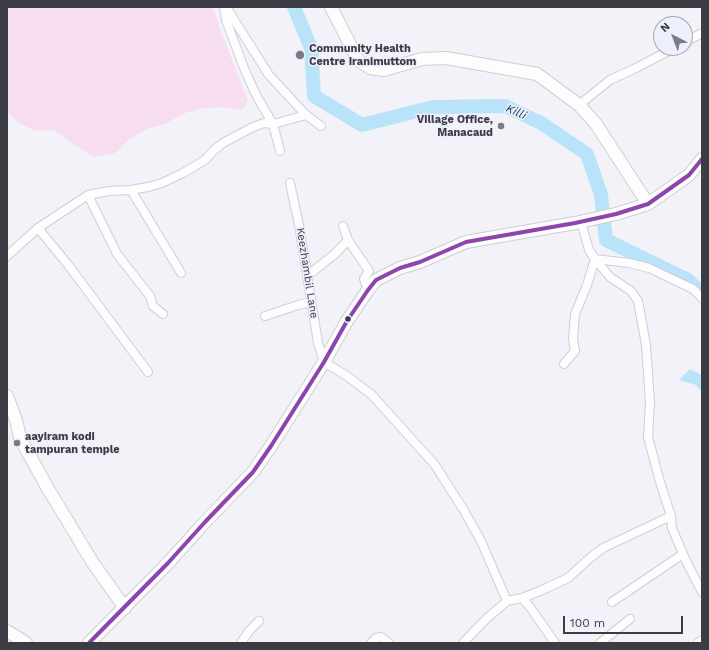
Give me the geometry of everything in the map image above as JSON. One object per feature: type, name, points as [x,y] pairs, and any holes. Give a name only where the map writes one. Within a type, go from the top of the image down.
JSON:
[{"type":"street","points":[[225,7],[269,75],[306,116],[321,126]]},
{"type":"street","points":[[225,7],[226,20],[244,68],[256,95],[273,124],[280,151]]},
{"type":"street","points":[[331,7],[358,60],[370,68],[384,70],[422,59],[446,58],[537,74],[580,105],[596,124],[648,204]]},
{"type":"street","points":[[693,38],[702,33]]},
{"type":"street","points":[[580,105],[610,80],[659,56]]},
{"type":"street","points":[[7,256],[17,245],[38,228],[88,195],[109,191],[131,190],[162,183],[205,160],[214,150],[239,134],[264,123],[273,124],[306,116]]},
{"type":"street","points":[[89,643],[125,608],[253,472],[324,362],[347,321],[376,280],[400,268],[420,262],[466,242],[584,221],[616,214],[648,204],[689,175],[702,159]]},
{"type":"street","name":"Keezhambil Lane","points":[[290,183],[299,225],[318,343],[324,362]]},
{"type":"street","points":[[131,190],[181,272]]},
{"type":"street","points":[[88,195],[117,254],[150,296],[153,306],[162,314]]},
{"type":"street","points":[[584,221],[589,250],[595,259],[610,278],[631,291],[638,301],[646,345],[650,402],[648,437],[671,516],[672,528],[702,592]]},
{"type":"street","points":[[343,226],[348,240],[369,270],[364,278],[368,290]]},
{"type":"street","points":[[38,228],[69,266],[148,372]]},
{"type":"street","points":[[307,276],[336,253],[348,240]]},
{"type":"street","points":[[595,259],[629,263],[649,268],[693,289],[702,298]]},
{"type":"street","points":[[564,364],[575,351],[573,339],[575,314],[587,285],[595,259]]},
{"type":"street","points":[[266,316],[311,302]]},
{"type":"street","points":[[324,362],[347,376],[372,395],[435,466],[464,509],[481,541],[507,602]]},
{"type":"street","points":[[7,396],[16,420],[20,438],[47,487],[90,557],[125,608]]},
{"type":"street","points":[[463,643],[485,620],[507,602],[522,598],[568,578],[603,548],[671,516]]},
{"type":"street","points":[[612,602],[683,554]]},
{"type":"street","points":[[522,598],[555,643]]},
{"type":"street","points":[[600,643],[630,619]]},
{"type":"street","points":[[241,643],[249,631],[259,621]]},
{"type":"street","points":[[7,631],[26,643]]},
{"type":"street","points":[[371,643],[376,638],[381,637],[389,643]]},
{"type":"street","points":[[698,643],[702,640]]},
{"type":"shaded area","points":[[7,7],[213,7],[248,101],[242,110],[225,107],[203,108],[185,113],[165,124],[149,128],[131,138],[115,153],[93,157],[53,130],[36,131],[19,123],[7,111]]},
{"type":"water","points":[[690,369],[702,375],[702,392],[696,385],[679,380]]},
{"type":"waterway","name":"Killi","points":[[294,7],[311,48],[314,96],[362,125],[433,107],[505,106],[541,123],[587,154],[601,195],[606,240],[688,280],[702,294]]},
{"type":"transit line","points":[[89,643],[168,563],[253,472],[324,362],[347,321],[376,280],[400,268],[420,262],[466,242],[575,223],[616,214],[648,204],[689,175],[702,159]]},
{"type":"place","name":"Community Health Centre Iranimuttom","points":[[300,55]]},
{"type":"place","name":"Village Office, Manacaud","points":[[501,126]]},
{"type":"place","name":"aayiram kodi tampuran temple","points":[[17,443]]}]
